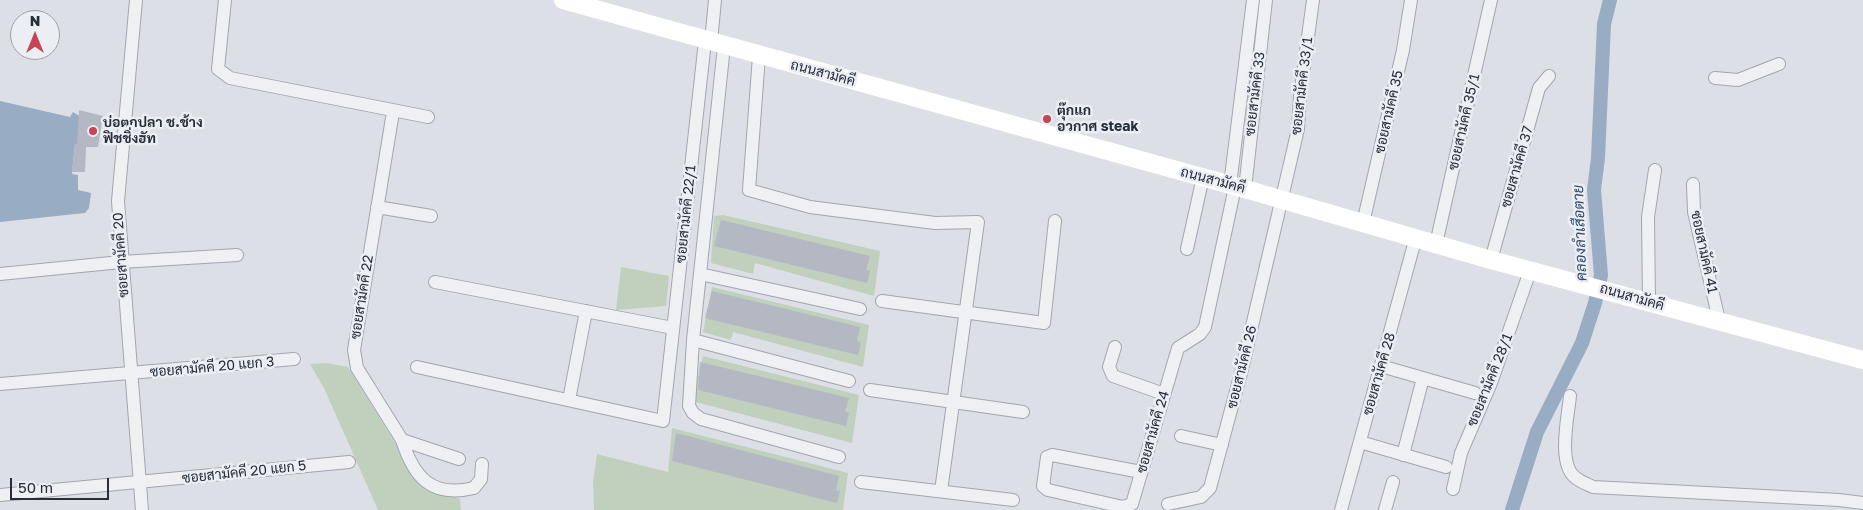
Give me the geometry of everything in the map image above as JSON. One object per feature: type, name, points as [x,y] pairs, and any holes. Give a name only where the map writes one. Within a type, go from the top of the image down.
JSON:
[{"type":"main road","name":"ถนนสามัคคี","points":[[563,0],[1203,177],[1530,271],[1863,360]]},
{"type":"street","name":"ซอยสามัคคี 20","points":[[136,0],[118,201],[121,262],[142,510]]},
{"type":"street","points":[[225,0],[218,69],[223,75],[393,112],[428,117]]},
{"type":"street","points":[[715,0],[700,274],[689,406],[692,413],[701,418],[839,457]]},
{"type":"street","points":[[1237,187],[1253,0]]},
{"type":"street","name":"ซอยสามัคคี 33","points":[[1237,187],[1266,0]]},
{"type":"street","name":"ซอยสามัคคี 33/1","points":[[1280,200],[1298,129],[1300,96],[1313,0]]},
{"type":"street","name":"ซอยสามัคคี 35","points":[[1363,223],[1403,50],[1411,0]]},
{"type":"street","name":"ซอยสามัคคี 35/1","points":[[1436,244],[1491,0]]},
{"type":"street","name":"ซอยสามัคคี 22/1","points":[[569,400],[663,421],[673,328],[713,43]]},
{"type":"street","points":[[760,56],[749,190],[810,207],[935,223],[978,222],[941,491]]},
{"type":"street","points":[[1715,78],[1738,80],[1779,64]]},
{"type":"street","name":"ซอยสามัคคี 37","points":[[1491,260],[1539,88],[1549,76]]},
{"type":"street","name":"ซอยสามัคคี 22","points":[[393,112],[354,350],[357,368],[402,440],[414,471],[421,479],[434,487],[453,492],[474,488],[481,479],[482,464]]},
{"type":"street","points":[[1649,303],[1648,217],[1655,170]]},
{"type":"street","points":[[1187,249],[1203,177]]},
{"type":"street","name":"ซอยสามัคคี 41","points":[[1693,184],[1694,212],[1719,320]]},
{"type":"street","name":"ซอยสามัคคี 24","points":[[1141,472],[1113,465],[1052,455],[1046,457],[1043,486],[1048,490],[1128,506],[1132,504],[1178,348],[1200,334],[1204,327],[1237,187]]},
{"type":"street","name":"ซอยสามัคคี 26","points":[[1168,504],[1192,500],[1207,492],[1210,488],[1242,369],[1280,200]]},
{"type":"street","points":[[377,207],[430,216]]},
{"type":"street","points":[[882,301],[1044,323],[1055,221]]},
{"type":"street","name":"ซอยสามัคคี 28","points":[[1341,510],[1416,237]]},
{"type":"street","points":[[0,274],[121,262],[237,255]]},
{"type":"street","name":"ซอยสามัคคี 28/1","points":[[1453,490],[1461,453],[1491,383],[1530,271]]},
{"type":"street","points":[[700,274],[860,309]]},
{"type":"street","points":[[435,282],[673,328]]},
{"type":"street","points":[[417,366],[569,400],[586,312]]},
{"type":"street","points":[[693,340],[849,381]]},
{"type":"street","points":[[1115,347],[1109,367],[1113,376],[1164,394]]},
{"type":"street","name":"ซอยสามัคคี 20 แยก 3","points":[[0,384],[130,375],[294,359]]},
{"type":"street","points":[[1381,366],[1475,393]]},
{"type":"street","points":[[1403,454],[1423,378]]},
{"type":"street","points":[[870,390],[1022,412]]},
{"type":"street","points":[[1570,396],[1565,448],[1567,468],[1575,478],[1593,487],[1839,500],[1863,504]]},
{"type":"street","points":[[1181,436],[1222,445]]},
{"type":"street","points":[[402,440],[460,459]]},
{"type":"street","points":[[1360,442],[1446,467]]},
{"type":"street","name":"ซอยสามัคคี 20 แยก 5","points":[[0,494],[349,462]]},
{"type":"street","points":[[861,482],[1013,500]]},
{"type":"street","points":[[1384,510],[1393,482]]},
{"type":"green space","points":[[723,215],[880,251],[874,296],[755,263],[753,274],[711,263],[714,216]]},
{"type":"green space","points":[[621,267],[669,276],[666,306],[616,310]]},
{"type":"green space","points":[[712,287],[869,325],[863,367],[733,332],[731,340],[703,332]]},
{"type":"green space","points":[[703,356],[859,395],[852,443],[692,401]]},
{"type":"green space","points":[[327,363],[348,367],[421,485],[460,499],[461,510],[378,510],[324,388],[310,364]]},
{"type":"green space","points":[[672,428],[848,473],[843,510],[594,510],[593,482],[597,454],[668,472]]},
{"type":"water","points":[[0,101],[70,117],[73,112],[81,117],[86,144],[75,144],[72,174],[78,175],[78,190],[91,193],[89,208],[85,213],[0,222]]},
{"type":"building","points":[[79,110],[103,116],[98,147],[86,147],[85,172],[72,172],[75,144],[77,144]]},
{"type":"building","points":[[721,220],[870,256],[866,270],[870,270],[867,283],[714,246]]},
{"type":"building","points":[[712,291],[860,327],[857,341],[861,342],[858,355],[705,318]]},
{"type":"building","points":[[700,362],[849,398],[845,412],[849,412],[846,426],[698,390]]},
{"type":"building","points":[[676,433],[839,476],[836,490],[840,491],[837,503],[672,461]]},
{"type":"waterway","name":"คลองลำเสือตาย","points":[[1512,510],[1537,432],[1582,343],[1595,303],[1601,275],[1594,190],[1598,158],[1604,24],[1610,0]]},
{"type":"place","name":"ตุ๊กแก อวกาศ steak","points":[[1047,119]]},
{"type":"place","name":"บ่อตกปลา ช.ช้าง ฟิชชิ่งฮัท","points":[[93,131]]}]
